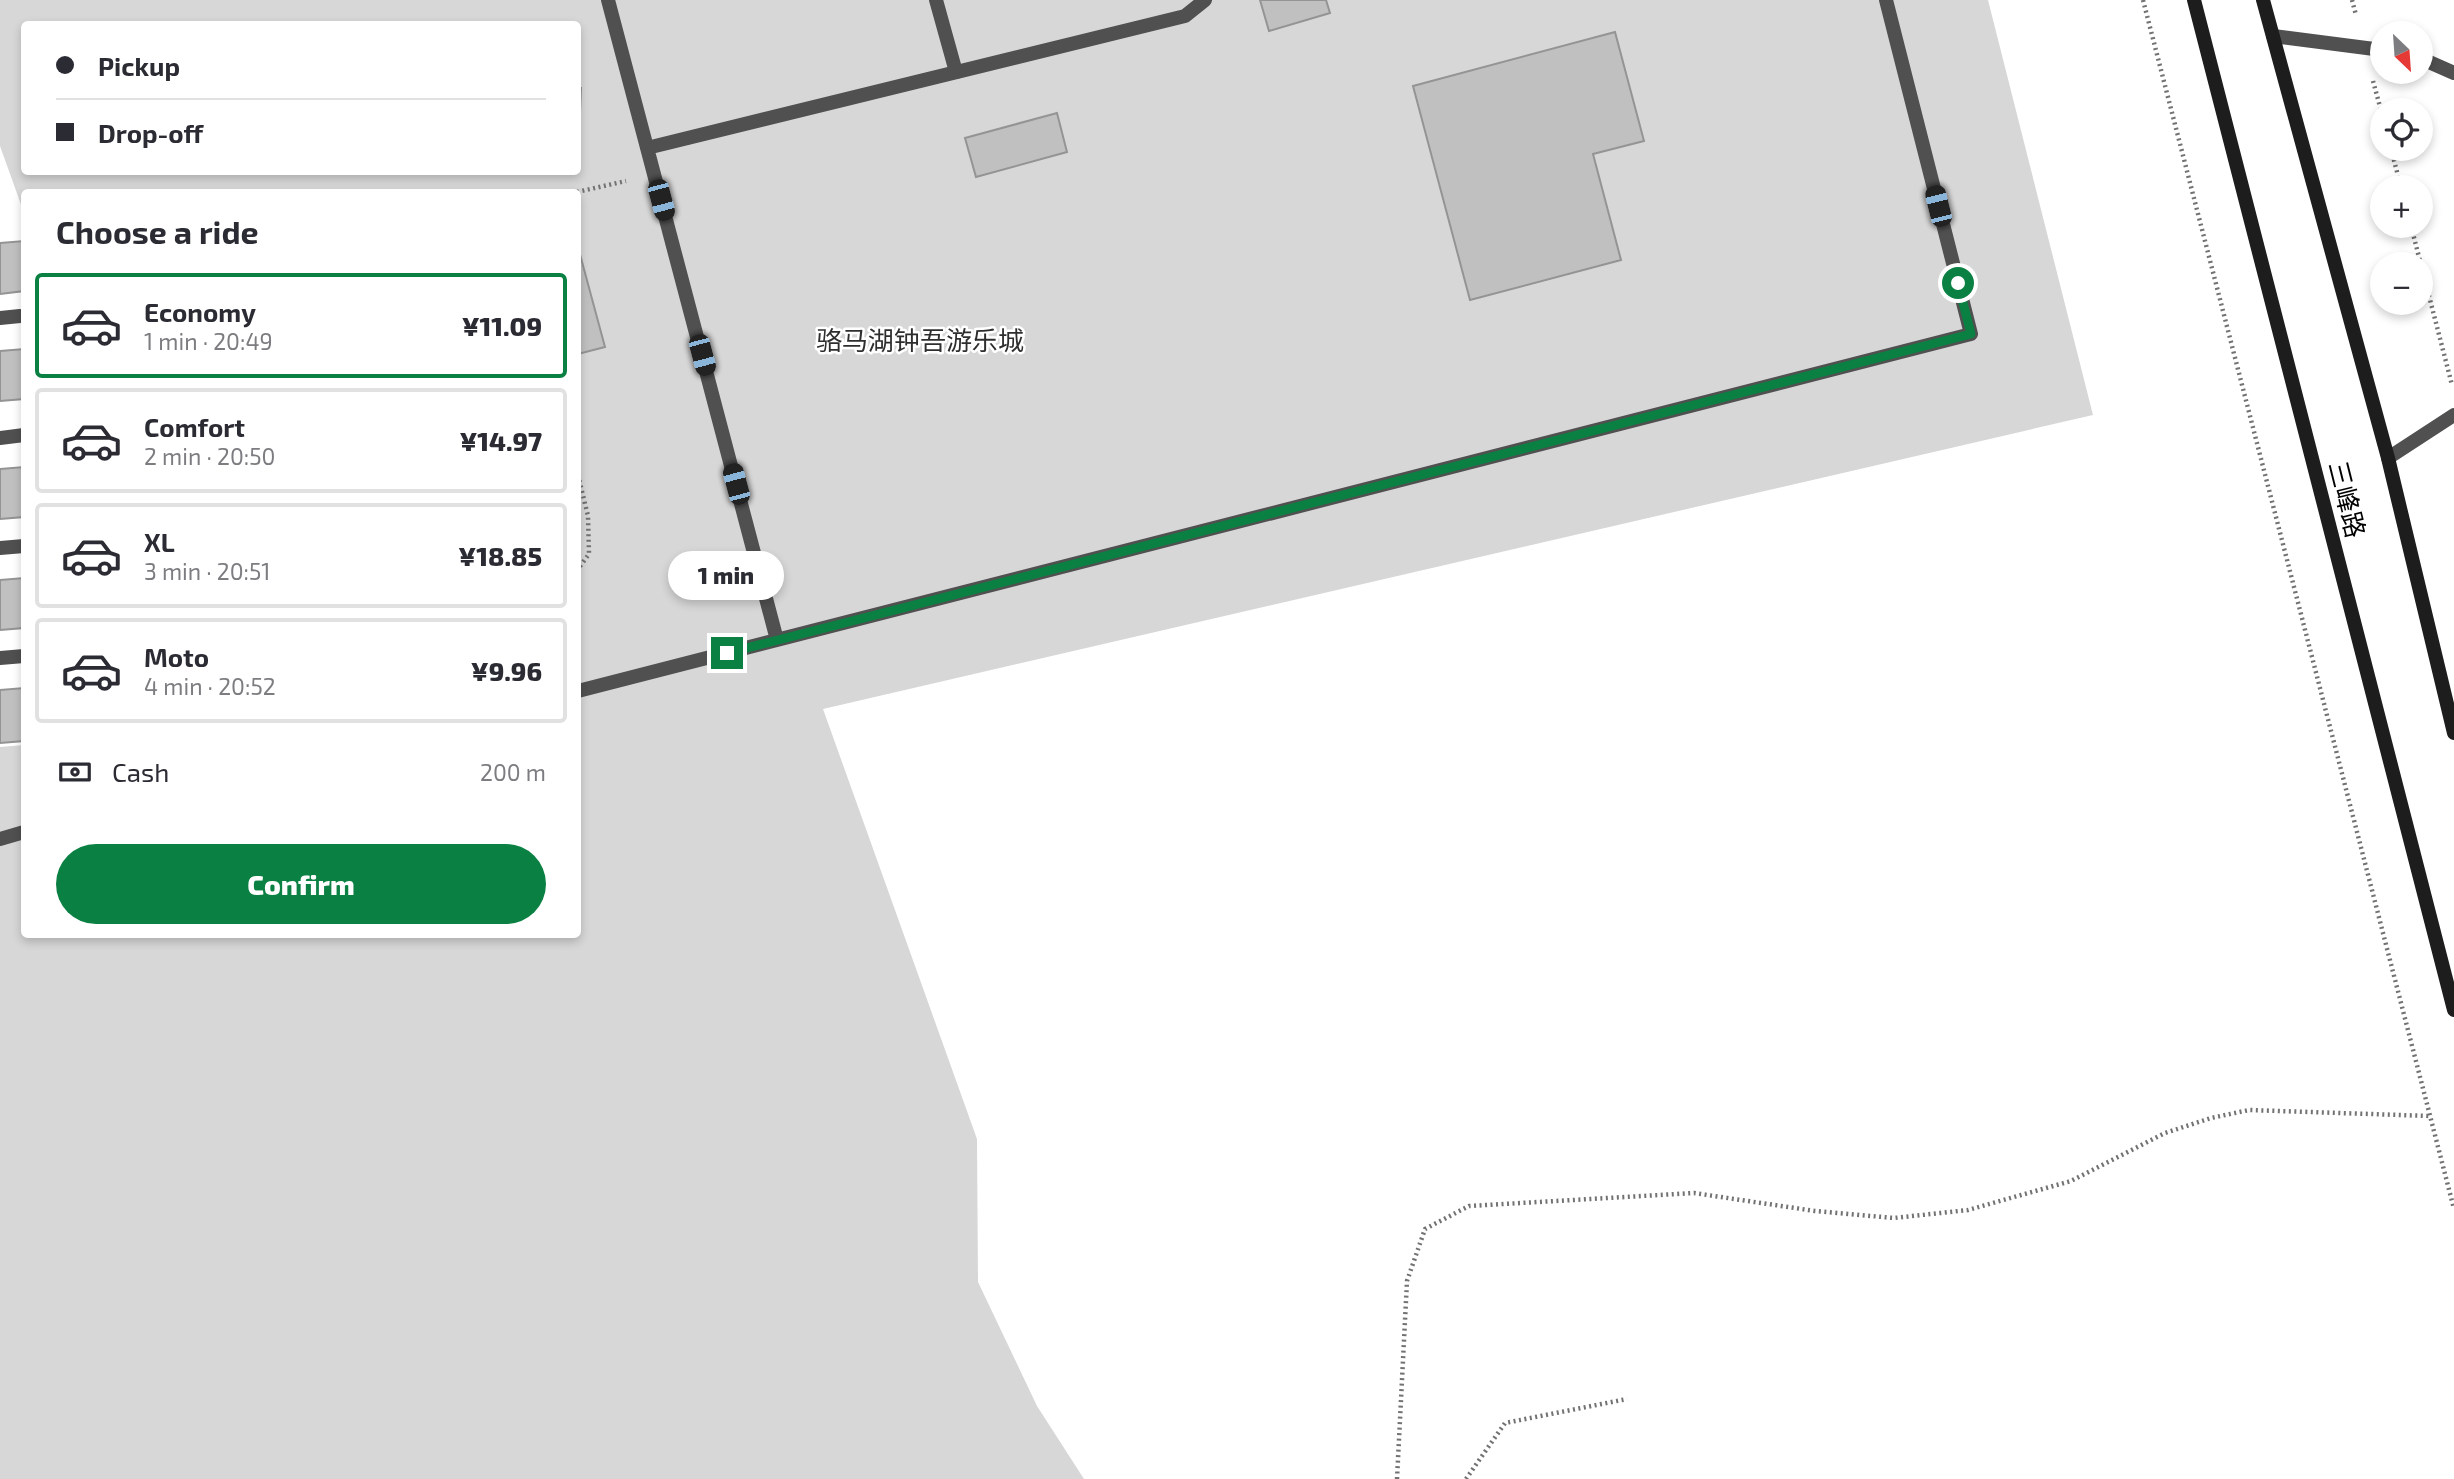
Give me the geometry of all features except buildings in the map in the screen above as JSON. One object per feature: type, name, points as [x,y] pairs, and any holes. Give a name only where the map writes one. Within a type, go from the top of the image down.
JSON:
[{"type":"main road","name":"三峰路","points":[[2194,0],[2454,1010]]},
{"type":"main road","name":"三峰路","points":[[2263,0],[2388,458],[2454,733]]},
{"type":"street","points":[[608,0],[777,640]]},
{"type":"street","points":[[936,0],[956,72]]},
{"type":"street","points":[[647,148],[1185,16],[1205,0]]},
{"type":"street","points":[[581,690],[1971,334],[1886,0]]},
{"type":"street","points":[[2273,36],[2370,48]]},
{"type":"street","points":[[2433,64],[2454,73]]},
{"type":"street","points":[[0,318],[19,316]]},
{"type":"street","points":[[2388,458],[2454,415]]},
{"type":"street","points":[[0,438],[21,435]]},
{"type":"street","points":[[0,548],[21,546]]},
{"type":"street","points":[[0,659],[21,656]]},
{"type":"street","points":[[0,839],[21,833]]},
{"type":"path","points":[[2143,0],[2454,1209]]},
{"type":"path","points":[[581,191],[654,174]]},
{"type":"path","points":[[2414,238],[2454,393]]},
{"type":"path","points":[[581,487],[588,516],[589,554],[581,565]]},
{"type":"path","points":[[1397,1479],[1407,1281],[1425,1229],[1469,1206],[1694,1193],[1815,1211],[1895,1218],[1968,1210],[2070,1181],[2165,1133],[2211,1118],[2249,1110],[2430,1116]]},
{"type":"path","points":[[1466,1479],[1505,1423],[1627,1399]]},
{"type":"green space","name":"骆马湖钟吾游乐城","points":[[0,0],[1988,0],[2093,415],[823,709],[977,1139],[978,1282],[1037,1406],[1084,1479],[0,1479],[0,747],[21,745],[21,938],[581,938],[581,189],[21,189],[21,205],[0,146]]},
{"type":"route","points":[[727,653],[1971,334],[1958,283]]}]
